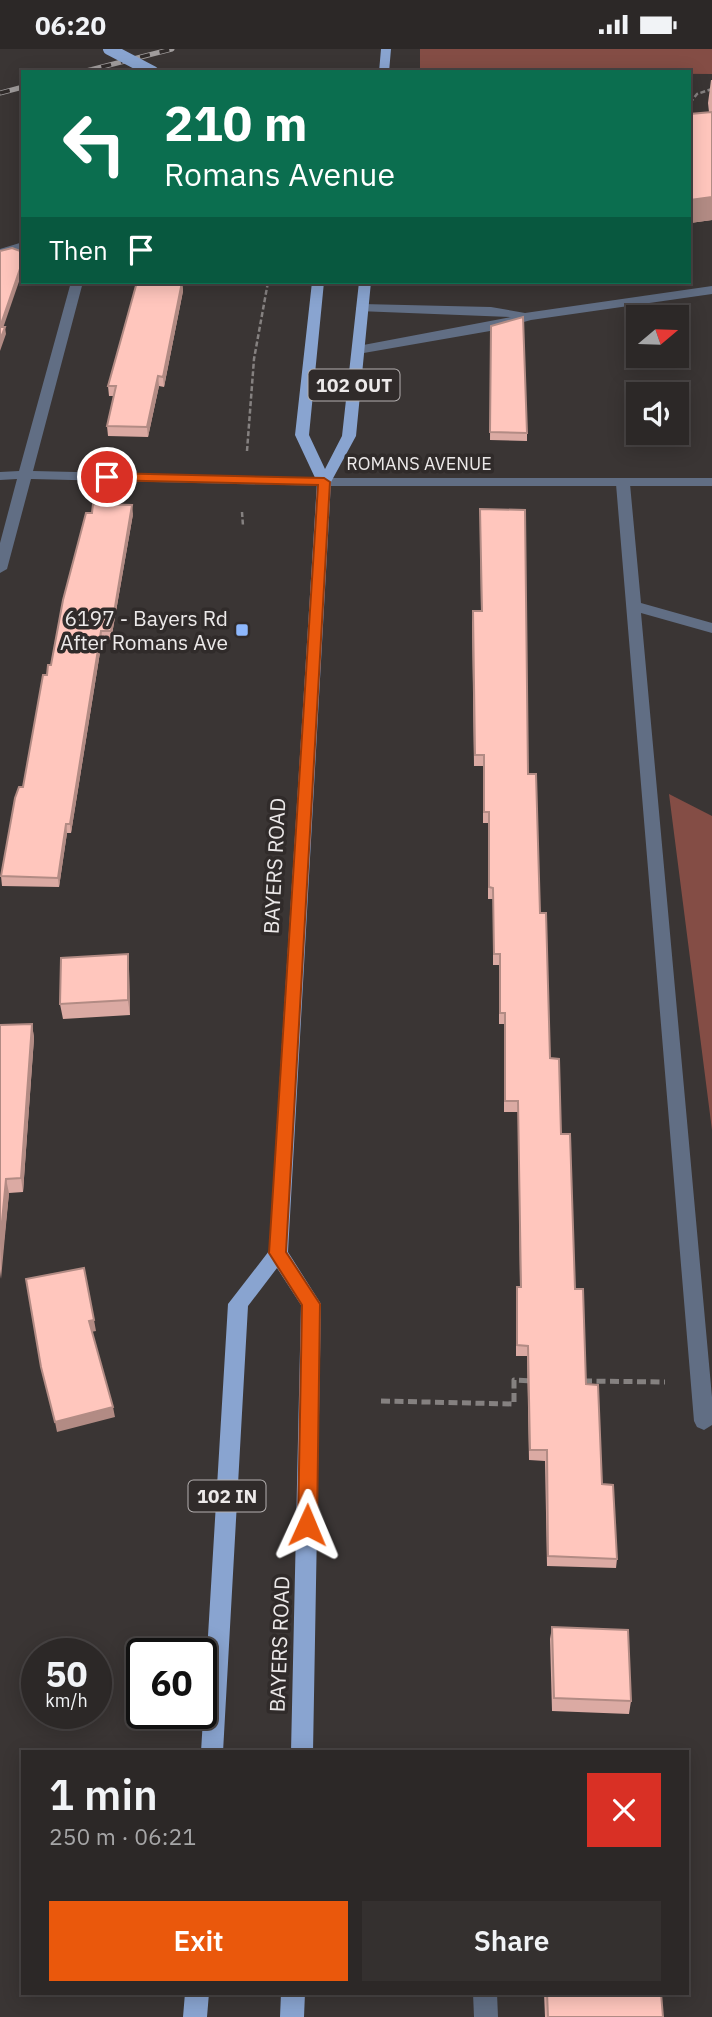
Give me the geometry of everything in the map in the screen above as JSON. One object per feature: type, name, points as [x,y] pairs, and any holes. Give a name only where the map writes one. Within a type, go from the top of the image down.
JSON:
[{"type":"main road","points":[[109,49],[149,70]]},
{"type":"main road","points":[[384,70],[386,49]]},
{"type":"main road","name":"BAYERS ROAD","points":[[318,284],[302,435],[324,482]]},
{"type":"main road","name":"BAYERS ROAD","points":[[302,1750],[311,1304],[278,1253],[324,482],[349,436],[365,284]]},
{"type":"main road","name":"102 IN","points":[[212,1750],[238,1304],[278,1253]]},
{"type":"main road","points":[[195,2017],[197,1995]]},
{"type":"main road","points":[[292,2017],[293,1995]]},
{"type":"street","points":[[0,253],[21,247]]},
{"type":"street","points":[[0,569],[76,284]]},
{"type":"street","points":[[358,350],[490,327],[530,316],[712,290]]},
{"type":"street","points":[[362,308],[491,311],[530,316]]},
{"type":"street","name":"ROMANS AVENUE","points":[[0,477],[24,474],[324,482],[712,482]]},
{"type":"street","points":[[623,484],[704,1421]]},
{"type":"street","points":[[634,606],[712,628]]},
{"type":"street","points":[[485,1995],[486,2017]]},
{"type":"path","points":[[691,102],[697,95],[712,89]]},
{"type":"path","points":[[246,443],[254,359],[268,284]]},
{"type":"path","points":[[242,512],[243,526]]},
{"type":"path","points":[[381,1401],[514,1404],[514,1380],[540,1381]]},
{"type":"path","points":[[580,1381],[701,1382]]},
{"type":"shaded area","points":[[420,49],[712,49],[712,74],[691,74],[691,70],[420,70]]},
{"type":"shaded area","points":[[669,794],[712,816],[712,1130]]},
{"type":"building","points":[[712,112],[712,197],[691,200],[691,114]]},
{"type":"building","points":[[12,248],[21,251],[21,266],[0,327],[0,251]]},
{"type":"building","points":[[136,284],[182,284],[163,377],[158,376],[147,427],[107,426],[116,386],[108,386]]},
{"type":"building","points":[[523,317],[527,433],[490,432],[491,326]]},
{"type":"building","points":[[0,327],[5,327],[0,340]]},
{"type":"building","points":[[93,504],[132,505],[111,631],[101,631],[70,824],[66,824],[58,878],[1,876],[15,798],[19,787],[23,787],[43,675],[47,675],[48,665],[51,665],[63,600],[86,513],[92,513]]},
{"type":"building","points":[[480,509],[525,510],[528,774],[536,774],[540,913],[546,913],[550,1058],[559,1059],[561,1134],[570,1134],[575,1289],[583,1289],[586,1384],[598,1385],[602,1484],[613,1485],[617,1559],[548,1556],[547,1450],[530,1450],[528,1346],[517,1345],[517,1287],[521,1287],[518,1101],[505,1101],[505,1013],[500,1013],[500,954],[494,954],[493,888],[489,887],[489,812],[484,812],[484,755],[475,755],[473,611],[482,611]]},
{"type":"building","points":[[128,954],[128,1000],[60,1004],[61,958]]},
{"type":"building","points":[[32,1024],[21,1178],[6,1179],[0,1243],[0,1025]]},
{"type":"building","points":[[84,1268],[94,1320],[89,1321],[113,1407],[55,1422],[41,1367],[26,1279]]},
{"type":"building","points":[[552,1627],[628,1630],[631,1701],[554,1698]]},
{"type":"building","points":[[547,1995],[661,1995],[663,2017],[548,2017]]},
{"type":"railway","points":[[90,70],[172,49]]},
{"type":"railway","points":[[0,93],[21,88]]},
{"type":"place","name":"6197 - Bayers Rd After Romans Ave","points":[[242,630]]},
{"type":"route","points":[[107,477],[324,482],[278,1253],[311,1304],[307,1525]]}]
